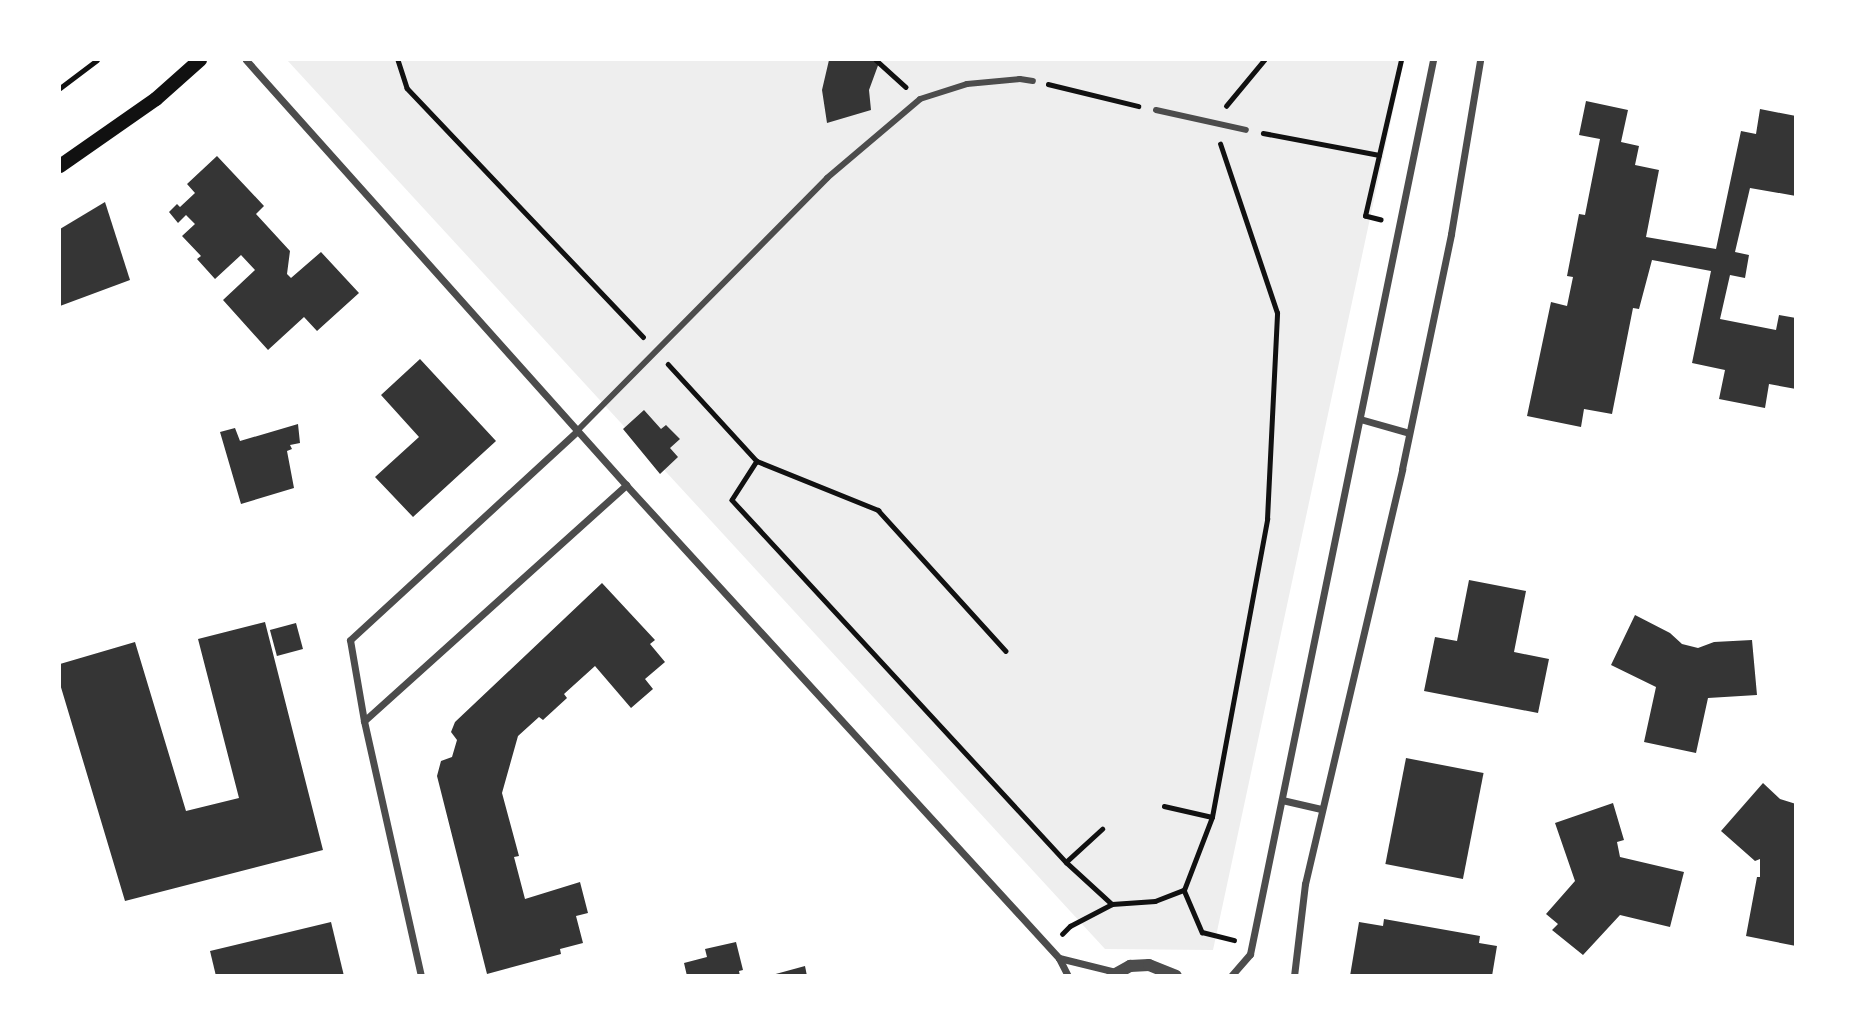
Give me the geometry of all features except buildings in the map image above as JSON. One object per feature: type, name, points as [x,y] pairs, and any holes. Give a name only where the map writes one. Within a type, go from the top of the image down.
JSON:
[{"type":"main road","points":[[60,166],[156,99],[200,60]]},
{"type":"street","points":[[246,60],[626,485],[1059,958],[1069,975]]},
{"type":"street","points":[[1231,975],[1250,954],[1433,60]]},
{"type":"street","points":[[1294,975],[1305,884],[1320,809],[1409,433],[1451,234],[1480,60]]},
{"type":"street","points":[[421,975],[364,721],[350,640],[577,430],[827,178],[920,99],[967,84],[1020,79],[1033,81]]},
{"type":"street","points":[[1156,110],[1246,130]]},
{"type":"street","points":[[1360,419],[1409,433]]},
{"type":"street","points":[[364,721],[626,485]]},
{"type":"street","points":[[1282,800],[1320,809]]},
{"type":"street","points":[[1059,958],[1114,974],[1130,966],[1149,964],[1175,975]]},
{"type":"path","points":[[60,88],[97,60]]},
{"type":"path","points":[[398,60],[407,88],[655,349],[757,461],[878,510],[1006,651]]},
{"type":"path","points":[[876,60],[920,99]]},
{"type":"path","points":[[1232,939],[1202,932],[1184,890],[1212,817],[1267,519],[1277,313],[1213,122],[1264,60]]},
{"type":"path","points":[[1033,81],[1156,110]]},
{"type":"path","points":[[1246,130],[1379,155]]},
{"type":"path","points":[[757,461],[732,500],[1066,862],[1112,904]]},
{"type":"path","points":[[1164,806],[1212,817]]},
{"type":"path","points":[[1066,862],[1102,829]]},
{"type":"path","points":[[1070,926],[1112,904],[1155,901],[1184,890]]},
{"type":"shaded area","points":[[287,60],[1404,60],[1213,950],[1105,949]]}]
